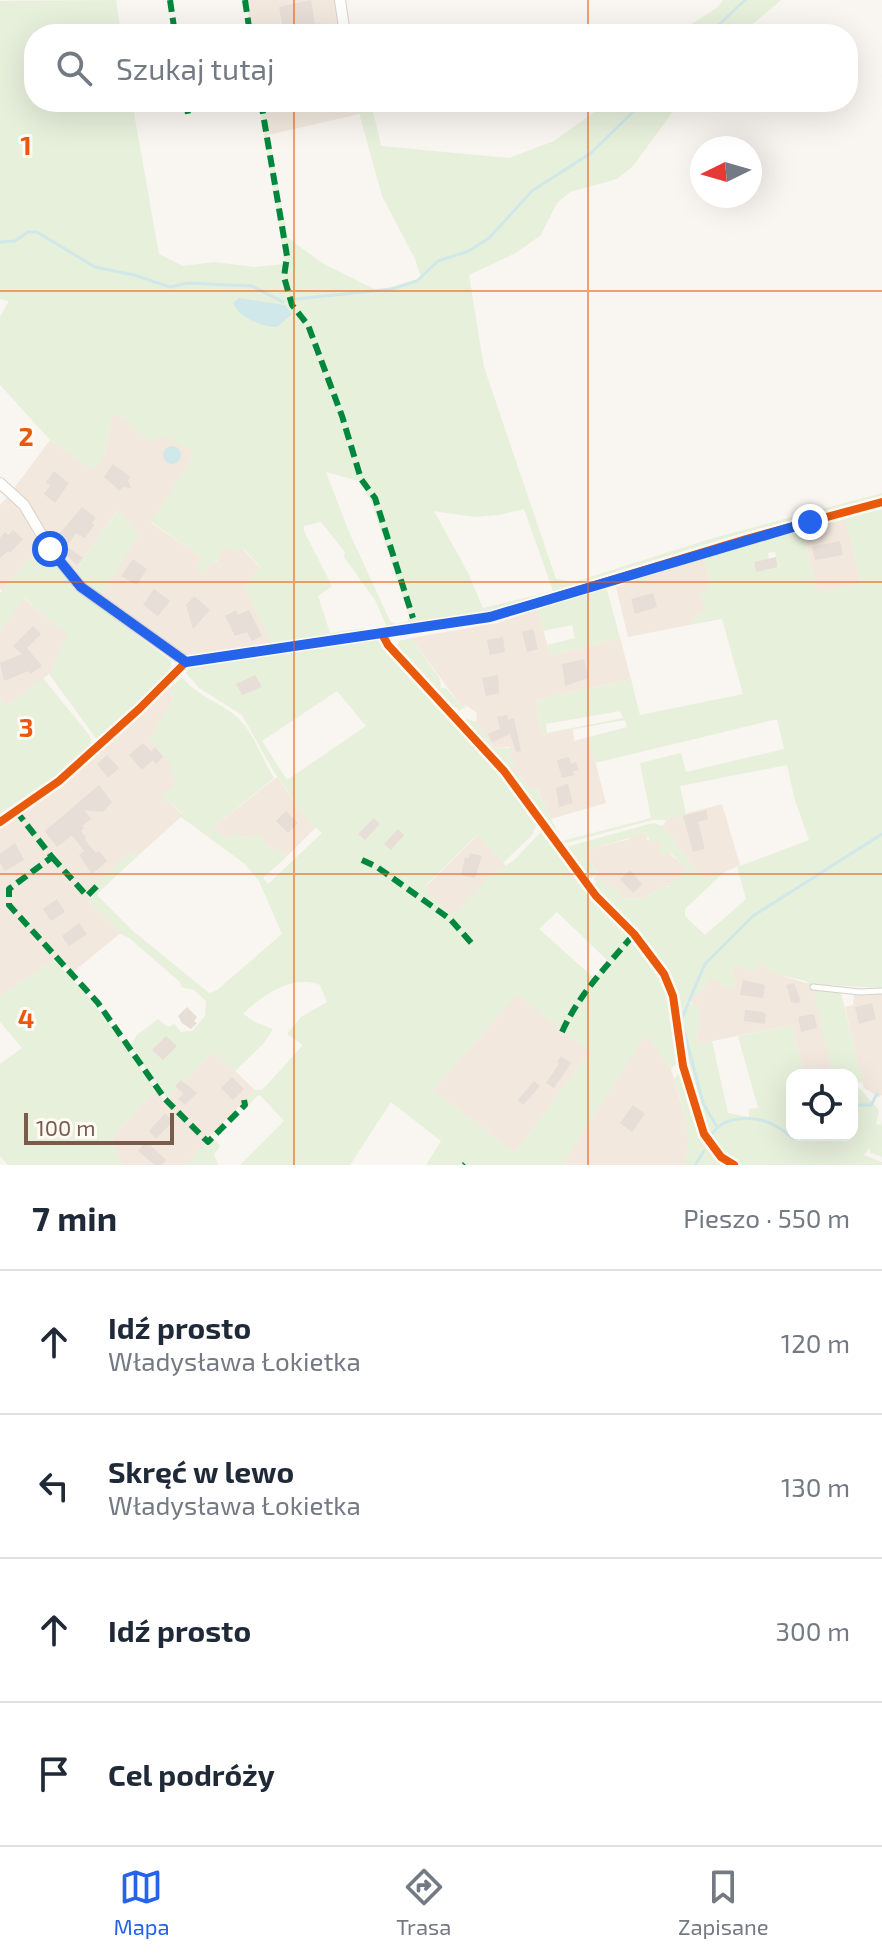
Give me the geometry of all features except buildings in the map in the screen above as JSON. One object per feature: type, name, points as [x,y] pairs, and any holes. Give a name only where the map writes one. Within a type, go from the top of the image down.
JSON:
[{"type":"street","points":[[340,0],[344,24]]},
{"type":"street","points":[[0,483],[24,505],[50,549],[81,587],[186,662]]},
{"type":"street","points":[[0,822],[59,781],[186,662],[490,617],[746,539],[882,502]]},
{"type":"street","points":[[382,634],[388,645],[504,771],[596,896],[633,933],[664,974],[673,996],[683,1066],[704,1134],[721,1157],[734,1165]]},
{"type":"lane","points":[[813,987],[882,991]]},
{"type":"shaded area","points":[[246,0],[335,0],[340,24],[250,24]]},
{"type":"shaded area","points":[[264,112],[359,114],[268,135]]},
{"type":"shaded area","points":[[112,415],[119,415],[144,435],[159,434],[194,451],[151,523],[202,557],[203,570],[217,561],[224,546],[242,548],[260,568],[244,587],[272,643],[189,657],[183,655],[100,596],[117,511],[73,574],[62,562],[35,513],[12,491],[50,440],[93,469],[105,453]]},
{"type":"shaded area","points":[[8,496],[22,512],[41,544],[4,592],[0,589],[0,505]]},
{"type":"shaded area","points":[[846,519],[861,583],[817,593],[803,531]]},
{"type":"shaded area","points":[[703,558],[711,582],[707,610],[691,620],[694,624],[628,637],[616,587]]},
{"type":"shaded area","points":[[23,598],[68,635],[49,674],[5,707],[0,698],[0,632]]},
{"type":"shaded area","points":[[538,609],[550,656],[620,638],[631,679],[536,700],[542,735],[573,729],[574,741],[589,737],[606,803],[551,819],[537,789],[530,790],[518,772],[510,778],[504,767],[509,757],[509,747],[494,748],[476,723],[477,713],[466,705],[461,706],[411,638],[497,623]]},
{"type":"shaded area","points":[[171,687],[172,702],[167,711],[178,783],[162,796],[183,815],[141,853],[131,852],[92,894],[89,902],[122,932],[73,972],[58,957],[0,996],[0,828],[70,775]]},
{"type":"shaded area","points":[[277,777],[316,827],[284,859],[282,853],[255,836],[228,839],[212,828]]},
{"type":"shaded area","points":[[722,804],[740,865],[723,873],[698,873],[663,826],[666,819]]},
{"type":"shaded area","points":[[648,833],[647,840],[660,840],[673,857],[684,864],[684,875],[642,899],[623,898],[614,887],[612,889],[596,881],[594,878],[598,873],[583,851]]},
{"type":"shaded area","points":[[478,835],[506,866],[490,876],[453,916],[427,893],[425,887]]},
{"type":"shaded area","points":[[761,964],[779,975],[813,985],[832,1069],[803,1069],[792,1025],[697,1044],[700,1010],[687,1000],[702,990],[709,979],[716,979],[726,988],[736,982],[731,970],[736,965]]},
{"type":"shaded area","points":[[882,993],[882,1095],[879,1097],[864,1088],[845,1007],[853,1005],[854,994]]},
{"type":"shaded area","points":[[517,994],[590,1052],[515,1153],[433,1090]]},
{"type":"shaded area","points":[[646,1034],[671,1069],[689,1130],[689,1148],[684,1165],[565,1165],[563,1163]]},
{"type":"shaded area","points":[[214,1051],[255,1090],[186,1165],[122,1165],[112,1138],[156,1090],[165,1101]]},
{"type":"green space","points":[[116,0],[120,24],[24,24],[24,112],[134,112],[159,254],[183,266],[215,262],[255,267],[285,264],[261,112],[264,112],[288,238],[322,263],[378,291],[421,278],[415,259],[382,196],[359,112],[373,112],[381,146],[509,158],[554,141],[594,112],[673,112],[633,166],[617,179],[570,192],[557,203],[541,235],[516,253],[469,275],[484,367],[556,579],[574,582],[710,539],[882,493],[882,499],[484,614],[408,627],[387,627],[375,600],[344,557],[345,552],[321,522],[304,526],[332,586],[318,596],[330,633],[364,628],[364,632],[273,646],[268,643],[271,642],[244,587],[260,567],[243,548],[237,552],[224,547],[217,560],[200,574],[198,566],[202,557],[151,522],[192,459],[194,451],[159,435],[155,441],[149,441],[118,415],[112,415],[105,453],[94,470],[50,440],[0,385],[0,317],[9,301],[0,299],[0,1]],"holes":[[[326,472],[359,481],[371,501],[409,616],[407,622],[396,624],[390,621],[349,532]],[[524,509],[553,591],[483,608],[434,511],[474,517]]]},
{"type":"green space","points":[[723,0],[781,0],[753,24],[692,24],[718,7]]},
{"type":"green space","points":[[882,507],[882,988],[808,984],[779,975],[761,964],[754,972],[736,965],[731,970],[736,982],[733,989],[726,988],[716,979],[709,979],[702,990],[687,1000],[692,1005],[698,1005],[700,1010],[697,1044],[712,1041],[728,1113],[749,1117],[749,1109],[758,1108],[738,1036],[792,1025],[803,1069],[786,1069],[786,1141],[858,1141],[858,1087],[879,1110],[876,1124],[881,1125],[882,1119],[882,1157],[871,1153],[869,1148],[864,1155],[882,1162],[882,1165],[738,1165],[712,1146],[686,1064],[675,991],[594,883],[600,879],[612,889],[614,887],[623,898],[642,899],[664,886],[669,887],[668,884],[683,876],[686,869],[684,864],[678,865],[677,859],[668,851],[664,856],[660,853],[658,847],[663,843],[650,842],[647,833],[584,851],[598,874],[589,879],[566,847],[653,823],[663,826],[698,873],[723,873],[685,909],[685,916],[705,935],[746,899],[737,867],[809,840],[787,765],[680,786],[686,814],[559,845],[510,778],[512,773],[518,772],[530,790],[536,788],[562,841],[651,818],[640,763],[681,753],[686,772],[784,749],[777,719],[595,763],[589,737],[627,727],[625,720],[542,735],[536,700],[631,679],[640,715],[743,694],[722,619],[694,624],[691,620],[707,610],[699,592],[706,590],[707,583],[711,582],[703,558],[634,581],[633,577],[808,525],[809,530],[803,532],[817,592],[861,583],[846,520],[815,528],[814,524]],"holes":[[[775,552],[779,567],[756,572],[754,562],[769,559],[768,553]],[[620,711],[623,718],[547,733],[546,724]]]},
{"type":"green space","points":[[118,510],[140,535],[100,596],[73,574]]},
{"type":"green space","points":[[41,544],[74,587],[171,661],[172,672],[98,741],[49,674],[67,635],[24,598],[0,632],[0,593]]},
{"type":"green space","points":[[605,589],[620,638],[549,656],[547,645],[575,638],[572,625],[543,631],[538,609]]},
{"type":"green space","points":[[411,638],[440,679],[441,688],[446,688],[461,706],[467,706],[459,711],[456,707],[455,710],[396,648],[399,641]]},
{"type":"green space","points":[[377,639],[462,728],[537,824],[532,835],[503,863],[477,835],[425,886],[427,893],[453,915],[489,877],[513,861],[542,831],[629,934],[626,944],[632,939],[656,966],[670,997],[678,1062],[671,1069],[646,1035],[563,1163],[565,1165],[426,1165],[441,1141],[391,1102],[350,1165],[240,1165],[284,1121],[261,1096],[258,1095],[248,1106],[246,1099],[255,1090],[262,1090],[303,1045],[287,1034],[301,1017],[327,1002],[320,985],[310,982],[289,984],[259,1000],[243,1014],[273,1029],[264,1043],[235,1071],[213,1052],[167,1099],[130,1046],[137,1035],[158,1019],[168,1027],[174,1024],[181,1032],[192,1031],[205,1016],[206,1001],[194,990],[181,987],[180,982],[128,937],[120,934],[89,902],[92,894],[88,890],[131,852],[141,853],[98,896],[133,931],[209,993],[217,990],[282,934],[259,881],[245,864],[181,817],[183,814],[161,795],[178,783],[170,773],[174,769],[149,738],[172,702],[171,687],[182,677],[244,724],[274,778],[212,828],[228,839],[235,833],[241,838],[261,834],[267,846],[282,853],[284,859],[263,878],[268,884],[322,833],[310,823],[274,772],[242,715],[199,688],[186,673],[188,669],[204,663]],"holes":[[[337,691],[366,726],[287,780],[262,741]],[[557,912],[608,961],[594,978],[539,929]],[[517,994],[590,1052],[515,1153],[433,1090]]]},
{"type":"green space","points":[[43,678],[90,736],[92,746],[0,817],[0,698],[5,707]]},
{"type":"green space","points":[[465,718],[476,722],[494,748],[512,748],[508,754],[514,760],[511,769],[503,766]]},
{"type":"green space","points":[[53,960],[95,1006],[156,1090],[112,1138],[122,1165],[8,1165],[0,1156],[0,1064],[22,1048],[0,1022],[0,996]]},
{"type":"green space","points":[[813,989],[841,993],[863,1082],[858,1083],[858,1069],[832,1069]]},
{"type":"green space","points":[[681,1075],[703,1144],[727,1165],[684,1165],[688,1142],[684,1112],[674,1079]]},
{"type":"green space","points":[[215,1140],[220,1146],[214,1154],[218,1165],[186,1165],[205,1144],[208,1146]]},
{"type":"water","points":[[239,298],[285,305],[292,314],[277,327],[264,326],[236,308],[233,303]]},
{"type":"water","points":[[172,446],[181,455],[172,464],[163,455]]},
{"type":"waterway","points":[[720,24],[745,0]]},
{"type":"waterway","points":[[296,299],[392,289],[417,281],[438,261],[469,251],[489,238],[532,191],[591,153],[633,112]]},
{"type":"waterway","points":[[0,242],[15,241],[28,232],[37,232],[95,267],[170,287],[188,283],[252,286],[283,302]]},
{"type":"waterway","points":[[689,1001],[705,964],[753,916],[882,834]]},
{"type":"waterway","points":[[688,1004],[681,1020],[703,1103],[717,1127]]},
{"type":"waterway","points":[[858,1105],[871,1105],[877,1094]]},
{"type":"waterway","points":[[712,1134],[725,1123],[743,1119],[762,1121],[786,1133]]},
{"type":"waterway","points":[[695,1165],[704,1151]]},
{"type":"marked path","points":[[170,0],[174,24]]},
{"type":"marked path","points":[[245,0],[249,24]]},
{"type":"marked path","points":[[263,112],[287,256],[284,277],[292,305],[308,325],[342,416],[361,479],[375,498],[413,618]]},
{"type":"marked path","points":[[16,811],[52,857],[9,889],[9,905],[98,1003],[165,1099],[208,1142],[245,1105],[244,1100]]},
{"type":"marked path","points":[[52,857],[87,896],[98,885]]},
{"type":"marked path","points":[[362,860],[377,867],[450,919],[475,947]]},
{"type":"marked path","points":[[562,1032],[585,993],[634,934]]},
{"type":"cycle path","points":[[0,822],[59,781],[186,662],[490,617],[746,539],[882,502]]},
{"type":"cycle path","points":[[382,634],[388,645],[504,771],[596,896],[634,934],[664,974],[673,996],[683,1066],[704,1134],[721,1157],[734,1165]]},
{"type":"route","points":[[50,549],[81,587],[186,662],[490,617],[810,522]]}]
